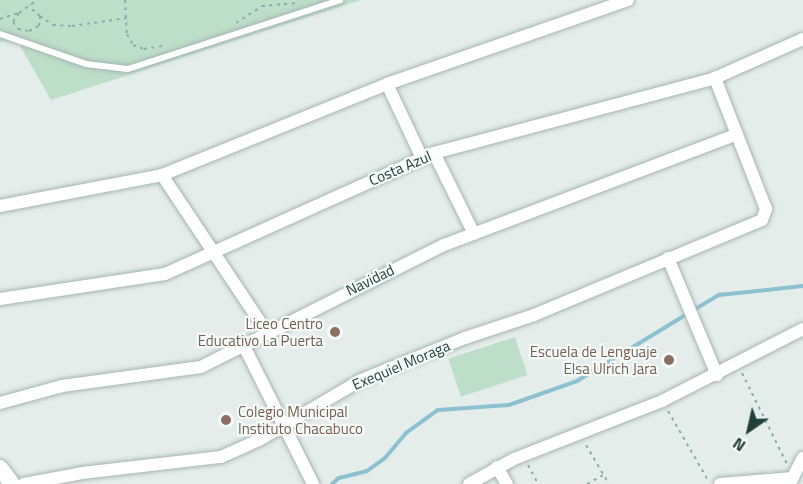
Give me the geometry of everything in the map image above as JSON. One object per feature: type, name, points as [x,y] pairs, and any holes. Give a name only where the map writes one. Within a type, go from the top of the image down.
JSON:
[{"type":"main road","points":[[0,468],[12,484]]},
{"type":"street","points":[[0,206],[162,175],[387,84],[628,0]]},
{"type":"street","name":"Costa Azul","points":[[0,299],[158,276],[434,153],[715,78],[803,39]]},
{"type":"street","points":[[715,78],[736,134]]},
{"type":"street","points":[[387,84],[422,158]]},
{"type":"street","name":"Exequiel Moraga","points":[[24,484],[82,473],[221,457],[285,424],[361,380],[465,338],[534,315],[758,222],[766,209],[736,134]]},
{"type":"street","name":"Navidad","points":[[0,403],[62,386],[190,370],[405,263],[474,234],[736,134]]},
{"type":"street","points":[[434,153],[474,234]]},
{"type":"street","points":[[162,175],[266,331]]},
{"type":"street","points":[[668,258],[717,375]]},
{"type":"street","points":[[470,484],[496,467],[523,455],[662,401],[738,365],[803,329]]},
{"type":"street","points":[[243,344],[314,484]]},
{"type":"street","points":[[720,484],[791,481],[803,458]]},
{"type":"street","points":[[496,467],[507,484]]},
{"type":"lane","points":[[0,34],[86,64],[128,69],[340,0]]},
{"type":"path","points":[[37,0],[19,13],[13,22],[18,29],[29,31],[39,26],[40,16]]},
{"type":"path","points":[[124,0],[127,34],[134,45],[144,49],[167,46]]},
{"type":"path","points":[[227,30],[262,6],[298,3]]},
{"type":"path","points":[[28,6],[53,25],[72,26],[126,18]]},
{"type":"path","points":[[0,19],[19,13]]},
{"type":"path","points":[[738,365],[791,481]]},
{"type":"path","points":[[662,401],[711,484]]},
{"type":"path","points":[[578,432],[609,484]]},
{"type":"path","points":[[523,455],[538,484]]},
{"type":"path","points":[[587,484],[603,475]]},
{"type":"green space","points":[[0,0],[361,0],[51,100],[15,37],[0,42]]},
{"type":"green space","points":[[515,337],[527,375],[461,397],[448,359]]},
{"type":"waterway","points":[[697,308],[719,295],[803,286]]},
{"type":"waterway","points":[[332,484],[339,478],[367,471],[385,458],[406,433],[438,410],[509,405],[577,381],[684,316]]},
{"type":"place","name":"Liceo Centro Educativo La Puerta","points":[[335,332]]},
{"type":"place","name":"Escuela de Lenguaje Elsa Ulrich Jara","points":[[669,360]]},
{"type":"place","name":"Colegio Municipal Instituto Chacabuco","points":[[226,420]]}]
